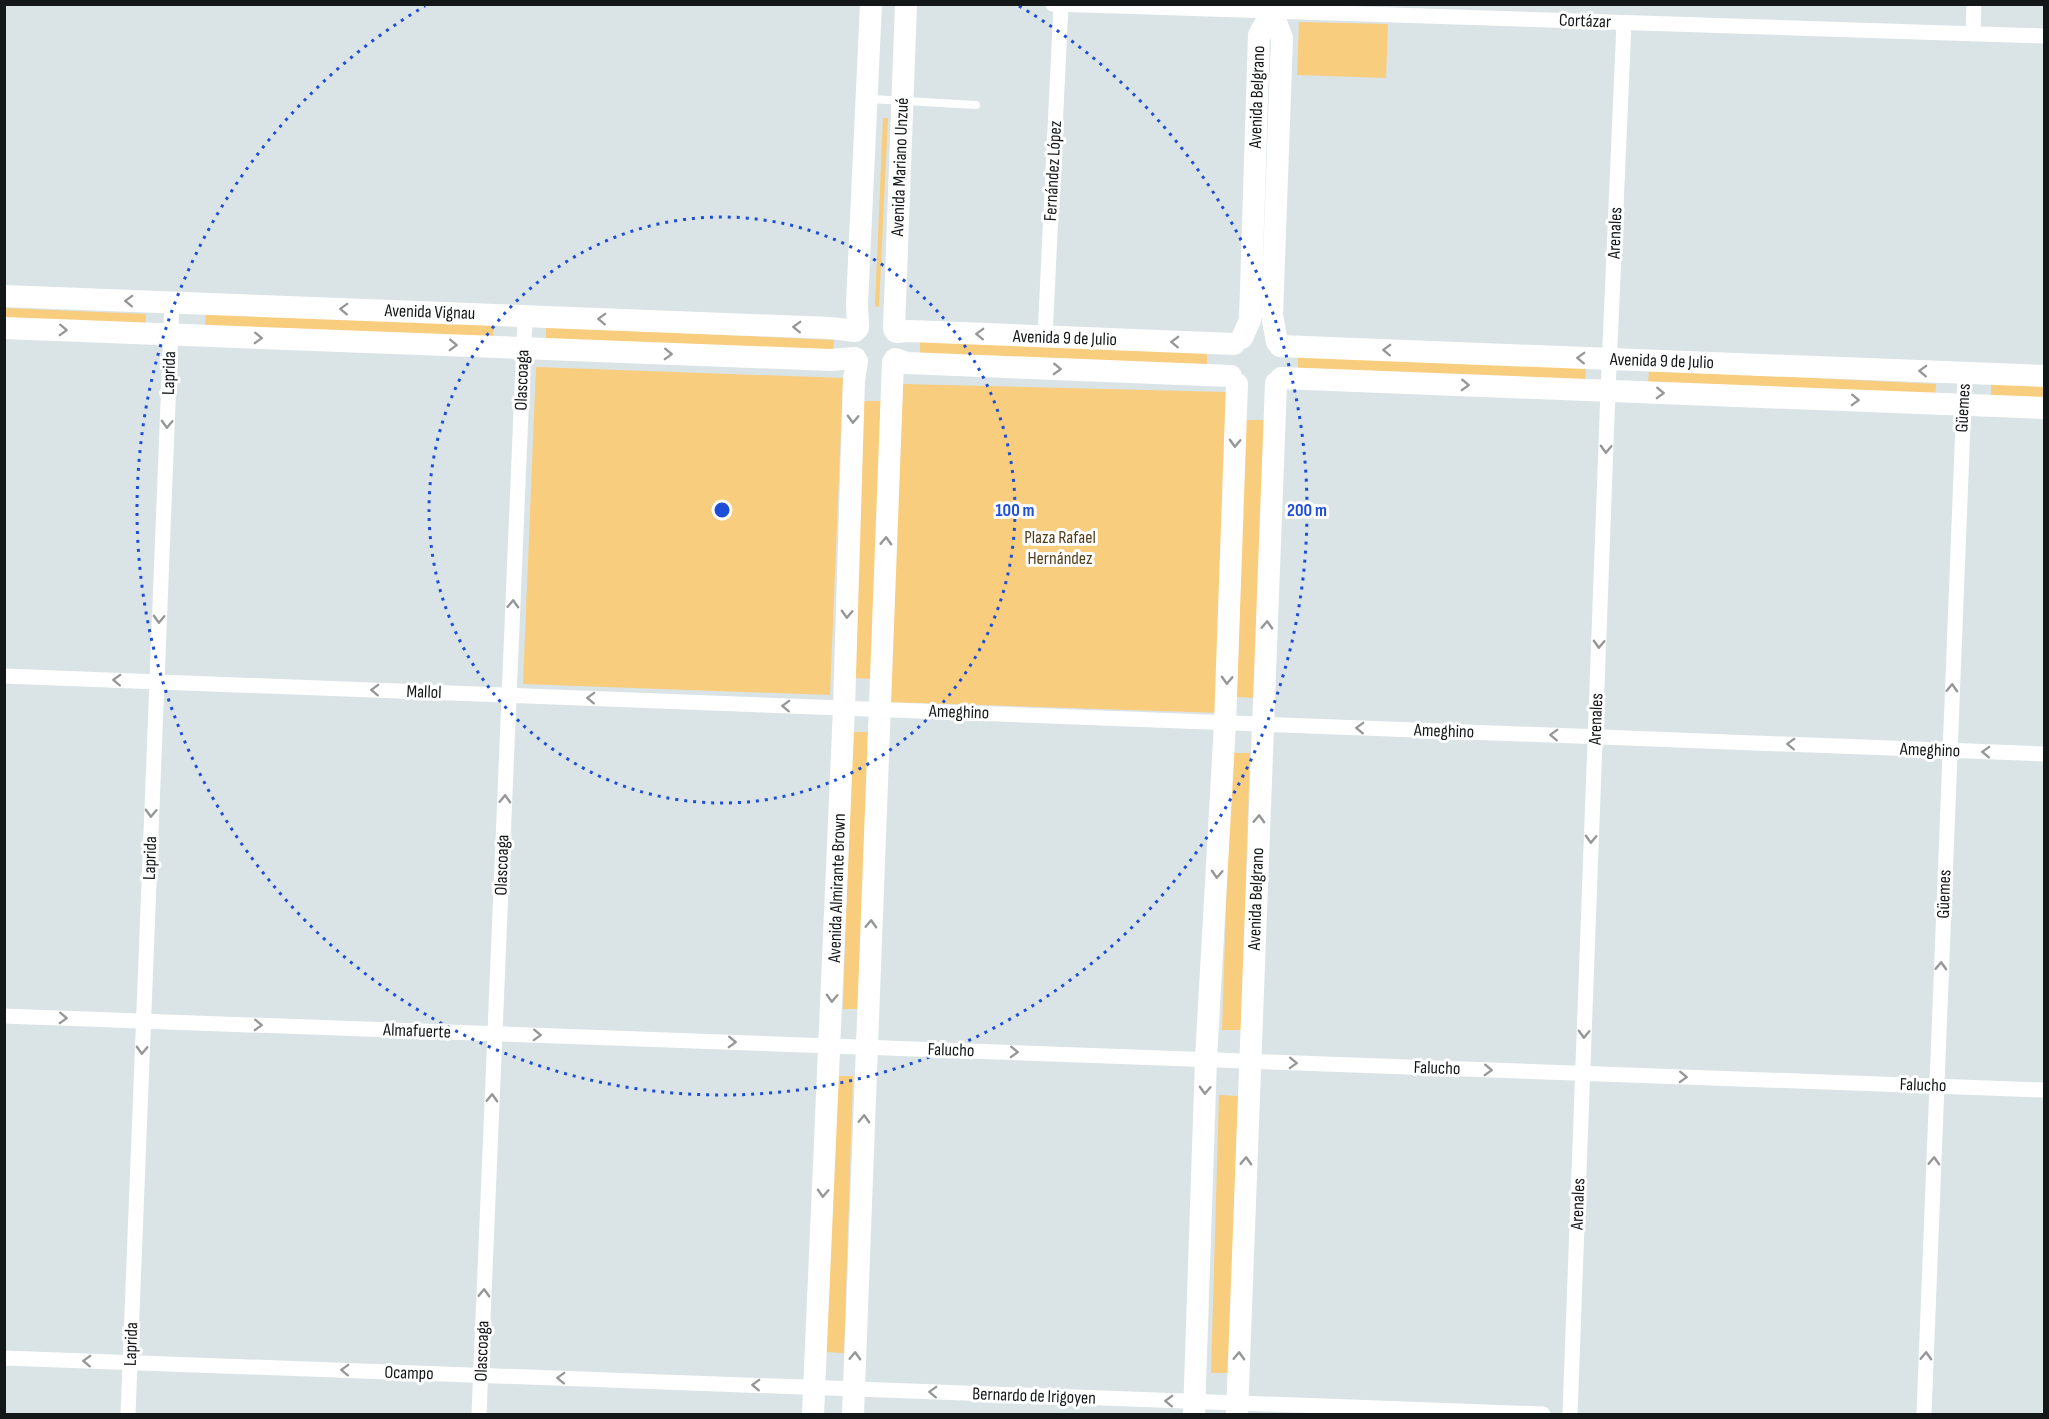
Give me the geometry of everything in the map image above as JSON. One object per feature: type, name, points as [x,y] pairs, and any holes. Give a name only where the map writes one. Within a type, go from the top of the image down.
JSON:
[{"type":"street","name":"Avenida Mariano Unzué","points":[[857,329],[871,4]]},
{"type":"street","name":"Avenida Mariano Unzué","points":[[895,331],[906,4]]},
{"type":"street","name":"Cortázar","points":[[1053,4],[1273,8],[1624,23],[2044,36]]},
{"type":"street","points":[[1973,34],[1974,4]]},
{"type":"street","name":"Fernández López","points":[[1045,337],[1061,5]]},
{"type":"street","name":"Avenida Belgrano","points":[[1238,341],[1250,320],[1258,35],[1273,8]]},
{"type":"street","name":"Avenida Belgrano","points":[[1273,8],[1282,38],[1272,315],[1279,344]]},
{"type":"street","name":"Arenales","points":[[1570,1414],[1624,23]]},
{"type":"street","points":[[1254,182],[1277,183]]},
{"type":"street","name":"Avenida Vignau","points":[[4,296],[857,329]]},
{"type":"street","name":"Laprida","points":[[128,1414],[172,302]]},
{"type":"street","name":"Olascoaga","points":[[479,1414],[525,316]]},
{"type":"street","points":[[876,321],[884,322],[895,331],[899,348],[894,360],[878,369],[863,366],[856,359],[851,346],[857,329],[868,322],[876,321]]},
{"type":"street","name":"Avenida Vignau","points":[[4,328],[831,360],[856,359]]},
{"type":"street","name":"Avenida 9 de Julio","points":[[895,331],[1238,341]]},
{"type":"street","points":[[1194,1408],[1206,1059],[1225,723],[1234,380],[1227,361],[1229,352],[1238,341],[1257,333],[1279,344],[1285,364],[1278,381],[1263,391],[1253,391],[1244,389],[1234,380]]},
{"type":"street","name":"Avenida 9 de Julio","points":[[1279,344],[2044,376]]},
{"type":"street","name":"Avenida Almirante Brown","points":[[813,1414],[844,708],[856,359]]},
{"type":"street","name":"Avenida 9 de Julio","points":[[894,360],[907,363],[1234,380]]},
{"type":"street","name":"Avenida Almirante Brown","points":[[853,1414],[894,360]]},
{"type":"street","name":"Güemes","points":[[1924,1414],[1965,373]]},
{"type":"street","name":"Avenida Belgrano","points":[[1237,1409],[1278,381]]},
{"type":"street","name":"Avenida 9 de Julio","points":[[1278,381],[2044,408]]},
{"type":"street","name":"Mallol","points":[[4,676],[844,708]]},
{"type":"street","name":"Ameghino","points":[[844,708],[2044,754]]},
{"type":"street","name":"Almafuerte","points":[[4,1016],[830,1046]]},
{"type":"street","name":"Falucho","points":[[830,1046],[2044,1090]]},
{"type":"street","name":"Ocampo","points":[[4,1358],[814,1388]]},
{"type":"street","name":"Bernardo de Irigoyen","points":[[814,1388],[1194,1408],[1543,1414]]},
{"type":"lane","points":[[867,99],[976,105]]},
{"type":"green space","points":[[1299,22],[1388,24],[1386,78],[1297,75]]},
{"type":"green space","points":[[883,118],[888,118],[879,307],[875,306]]},
{"type":"green space","points":[[5,308],[146,314],[145,329],[5,323]]},
{"type":"green space","points":[[206,312],[493,325],[493,340],[205,327]]},
{"type":"green space","points":[[546,327],[834,340],[833,355],[546,342]]},
{"type":"green space","points":[[920,340],[1207,353],[1207,368],[920,355]]},
{"type":"green space","points":[[1298,353],[1586,366],[1585,381],[1298,368]]},
{"type":"green space","points":[[536,367],[843,378],[830,695],[523,684]]},
{"type":"green space","points":[[1649,370],[1936,384],[1935,399],[1648,385]]},
{"type":"green space","points":[[1991,382],[2044,385],[2044,400],[1991,397]]},
{"type":"green space","name":"Plaza Rafael Hernández","points":[[903,384],[1227,392],[1222,713],[888,702]]},
{"type":"green space","points":[[862,401],[881,401],[872,679],[854,678]]},
{"type":"green space","points":[[1245,420],[1264,420],[1256,698],[1237,697]]},
{"type":"green space","points":[[852,732],[871,732],[862,1009],[843,1009]]},
{"type":"green space","points":[[1231,753],[1250,753],[1241,1030],[1222,1030]]},
{"type":"green space","points":[[834,1076],[853,1076],[844,1353],[825,1352]]},
{"type":"green space","points":[[1219,1095],[1238,1096],[1229,1373],[1211,1373]]}]
